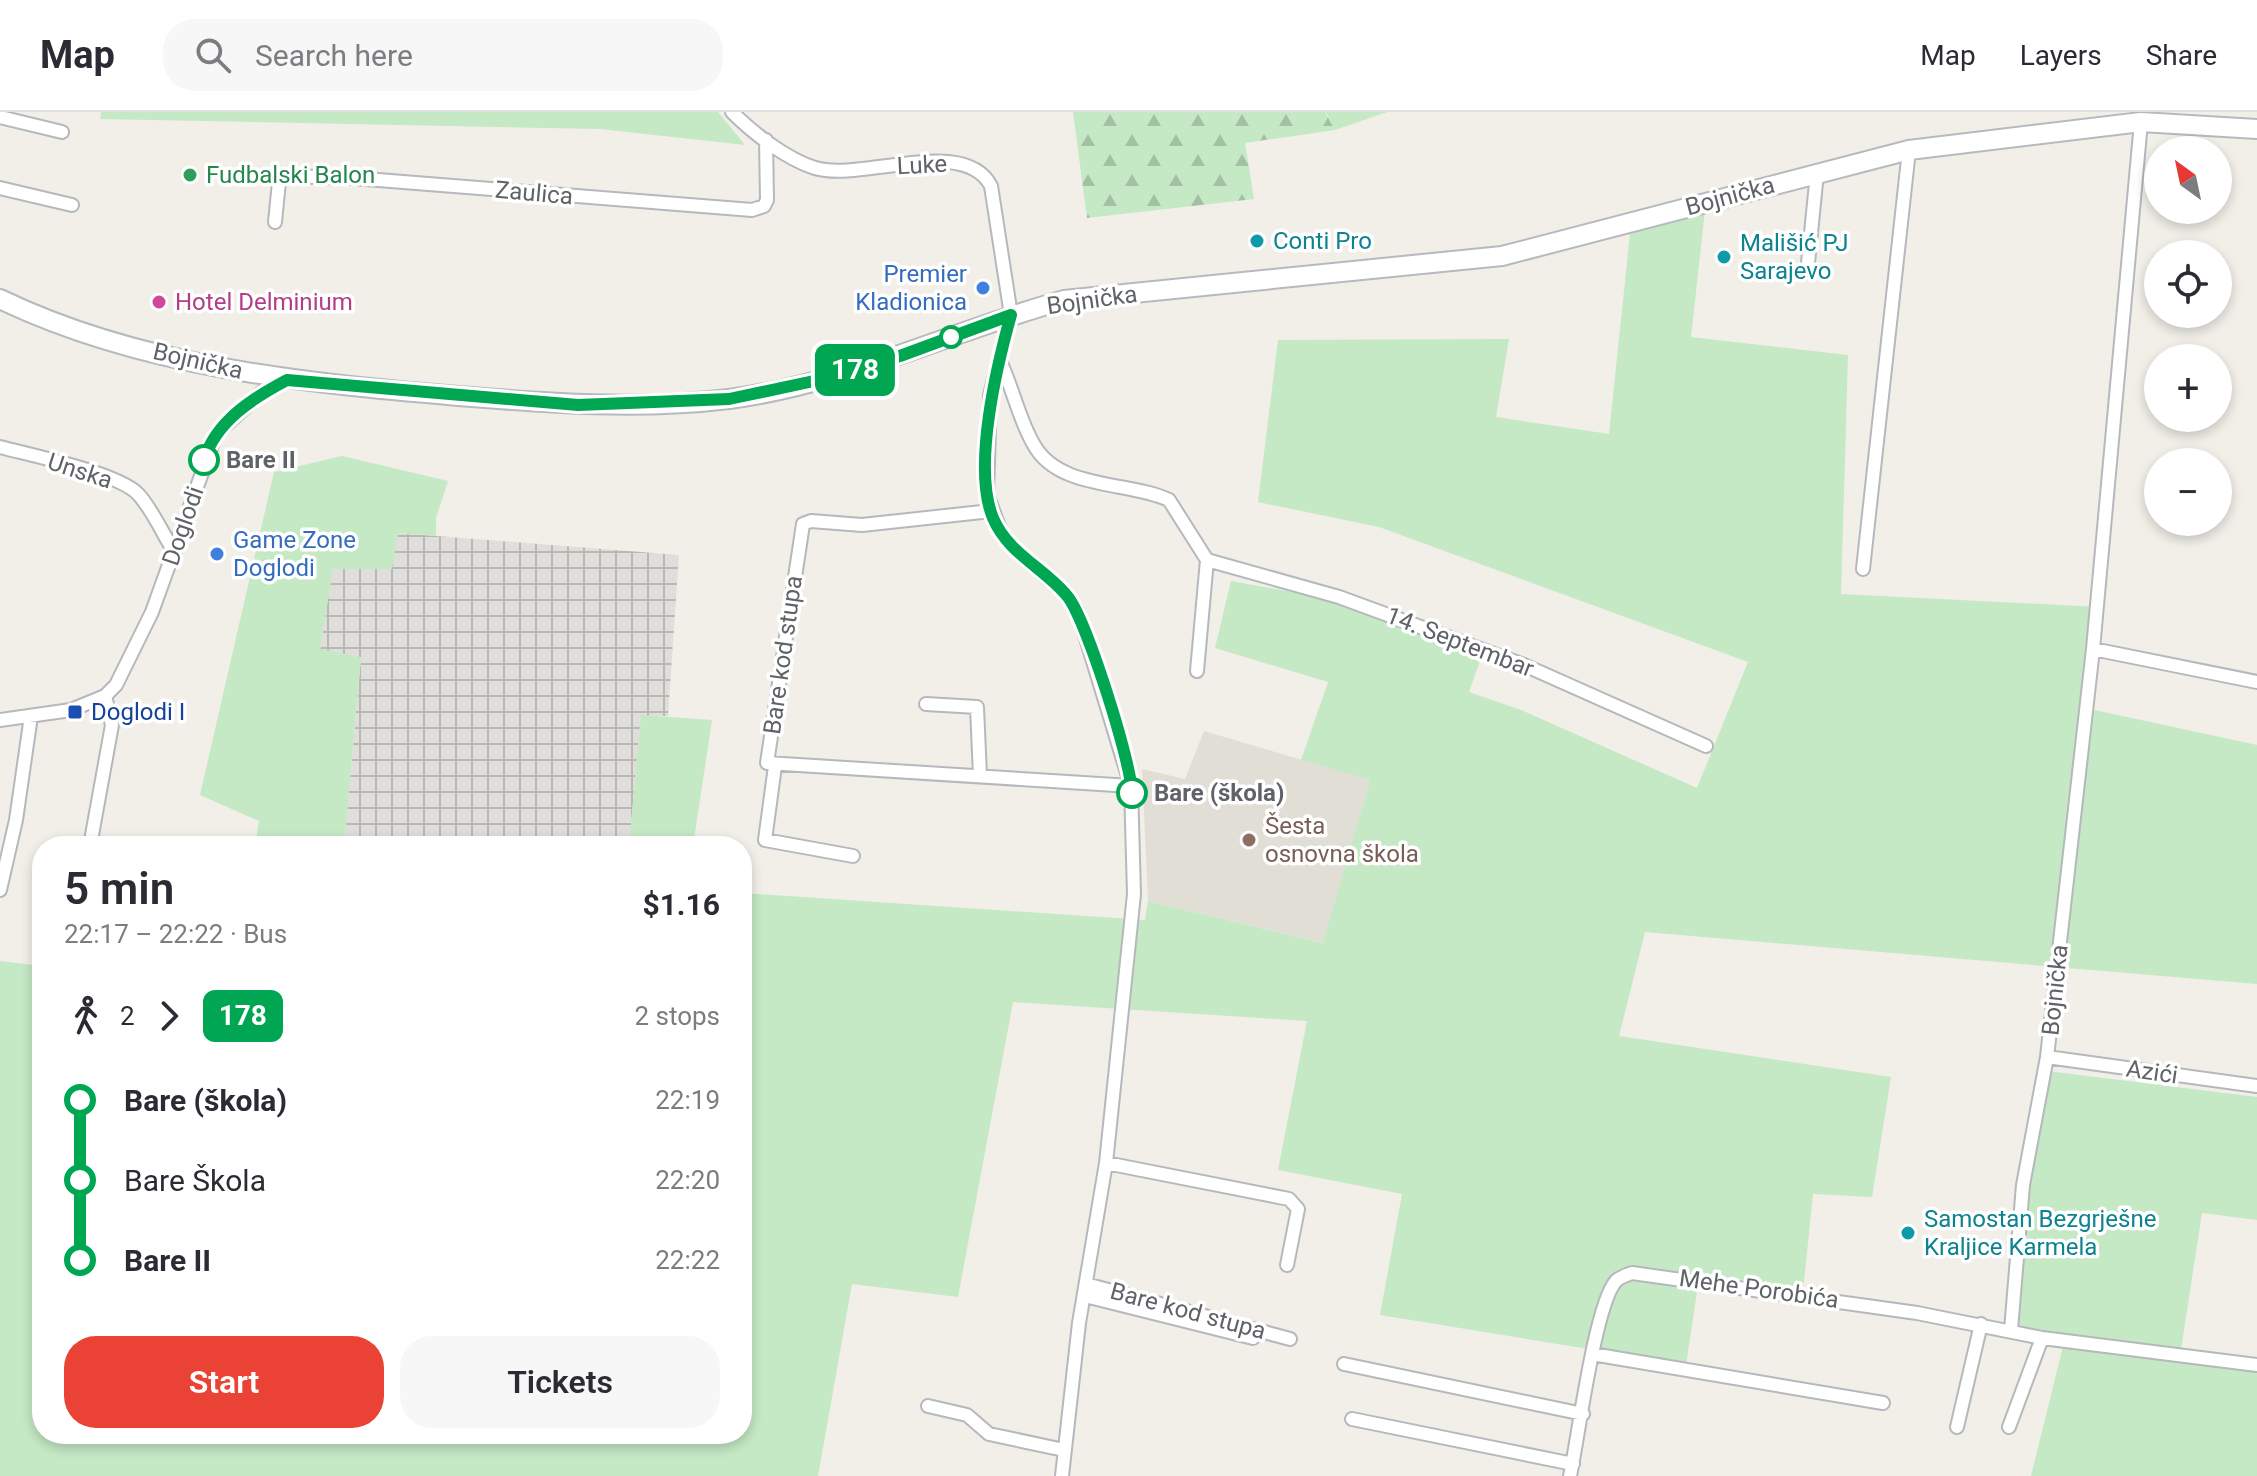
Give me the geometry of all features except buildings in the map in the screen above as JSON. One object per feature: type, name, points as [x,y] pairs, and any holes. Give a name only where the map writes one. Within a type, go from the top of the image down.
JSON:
[{"type":"main road","name":"Bojnička","points":[[0,299],[34,316],[170,356],[287,380],[578,405],[729,399],[814,381],[900,356],[1011,315],[1064,300],[1502,256],[1909,150],[2141,122],[2257,129]]},
{"type":"street","name":"Luke","points":[[732,112],[766,140],[815,168],[865,171],[934,162],[962,163],[980,172],[991,186],[1011,315]]},
{"type":"street","points":[[0,117],[62,132]]},
{"type":"street","name":"Bojnička","points":[[2011,1330],[2023,1185],[2047,1057],[2093,649],[2141,122]]},
{"type":"street","name":"Zaulica","points":[[275,222],[279,182],[288,176],[353,178],[752,210],[764,206],[767,200],[766,140]]},
{"type":"street","points":[[1863,569],[1909,150]]},
{"type":"street","points":[[1808,263],[1817,173]]},
{"type":"street","points":[[0,188],[72,205]]},
{"type":"street","name":"Bare kod stupa","points":[[1011,315],[990,395],[987,494],[991,511],[1001,532],[1018,553],[1066,594],[1078,612],[1131,786],[1134,894],[1106,1163],[1062,1476]]},
{"type":"street","points":[[999,359],[1022,422],[1043,459],[1073,474],[1169,500],[1207,560],[1197,671]]},
{"type":"street","name":"Doglodi","points":[[105,696],[116,685],[130,660],[175,553],[216,434],[261,393],[287,380]]},
{"type":"street","name":"Unska","points":[[0,447],[70,466],[128,487],[138,494],[175,553]]},
{"type":"street","name":"Bare kod stupa","points":[[991,511],[862,525],[811,521],[803,524],[767,763],[775,766],[1131,786]]},
{"type":"street","name":"14. Septembar","points":[[1207,560],[1339,597],[1510,660],[1706,746]]},
{"type":"street","points":[[2093,649],[2257,682]]},
{"type":"street","points":[[0,720],[71,710],[105,696],[112,725],[92,836]]},
{"type":"street","points":[[926,704],[977,707],[980,776]]},
{"type":"street","points":[[0,890],[16,820],[31,716]]},
{"type":"street","points":[[775,766],[765,840],[853,856]]},
{"type":"street","name":"Azići","points":[[2047,1057],[2257,1086]]},
{"type":"street","points":[[1106,1163],[1289,1199],[1298,1209],[1287,1265]]},
{"type":"street","name":"Mehe Porobića","points":[[1352,1419],[1571,1470],[1592,1354],[1609,1294],[1615,1282],[1632,1273],[1817,1297],[1981,1324],[2042,1338],[2257,1365]]},
{"type":"street","name":"Bare kod stupa","points":[[1086,1290],[1253,1338]]},
{"type":"street","name":"Bare kod stupa","points":[[1086,1290],[1290,1339]]},
{"type":"street","points":[[1957,1427],[1981,1324]]},
{"type":"street","points":[[2009,1427],[2042,1338]]},
{"type":"street","points":[[1592,1354],[1883,1403]]},
{"type":"street","points":[[1344,1364],[1583,1414]]},
{"type":"street","points":[[928,1406],[967,1415],[989,1434],[1064,1450]]},
{"type":"shaded area","points":[[398,533],[679,555],[668,716],[641,716],[630,836],[345,836],[361,658],[320,650],[333,568],[391,568]]},
{"type":"shaded area","name":"Šesta osnovna škola","points":[[1204,731],[1370,780],[1324,943],[1148,901],[1142,769],[1185,779]]},
{"type":"green space","points":[[101,112],[718,112],[745,145],[600,129],[100,119]]},
{"type":"green space","points":[[1073,112],[1325,112],[1335,130],[1245,143],[1254,199],[1087,218]]},
{"type":"green space","points":[[1326,112],[1387,112],[1335,130]]},
{"type":"green space","points":[[1705,210],[1691,337],[1848,355],[1841,594],[2100,607],[2085,708],[2257,745],[2257,984],[1645,932],[1619,1036],[1891,1077],[1872,1197],[1813,1194],[1803,1291],[1700,1272],[1686,1365],[1380,1315],[1402,1194],[1278,1170],[1307,1021],[1013,1002],[958,1297],[852,1284],[818,1476],[0,1476],[0,961],[32,965],[32,1444],[752,1444],[752,894],[1145,920],[1148,901],[1323,943],[1370,780],[1301,760],[1328,682],[1215,648],[1231,581],[1331,599],[1481,658],[1469,692],[1521,710],[1697,788],[1748,662],[1379,527],[1258,502],[1278,340],[1509,339],[1496,417],[1609,434],[1630,234]]},
{"type":"green space","points":[[342,456],[448,481],[436,518],[436,536],[398,533],[392,569],[333,569],[320,649],[361,657],[345,836],[257,836],[259,821],[200,795],[274,472]]},
{"type":"green space","points":[[641,715],[712,720],[695,836],[630,836]]},
{"type":"green space","points":[[2039,1070],[2257,1097],[2257,1220],[2202,1213],[2180,1356],[2257,1368],[2257,1476],[2031,1476],[2064,1342],[2007,1330]]},
{"type":"bus line","name":"178","points":[[204,460],[216,434],[234,415],[261,393],[287,380],[578,405],[729,399],[814,381],[900,356],[1011,315],[990,395],[987,494],[991,511],[1001,532],[1018,553],[1066,594],[1078,612],[1108,701],[1132,793]]},
{"type":"place","name":"Fudbalski Balon","points":[[190,175]]},
{"type":"place","name":"Conti Pro","points":[[1257,241]]},
{"type":"place","name":"Mališić PJ Sarajevo","points":[[1724,257]]},
{"type":"place","name":"Premier Kladionica","points":[[983,288]]},
{"type":"place","name":"Hotel Delminium","points":[[159,302]]},
{"type":"place","name":"Bare II","points":[[204,460]]},
{"type":"place","name":"Game Zone Doglodi","points":[[217,554]]},
{"type":"place","name":"Doglodi I","points":[[75,712]]},
{"type":"place","name":"Bare (škola)","points":[[1132,793]]},
{"type":"place","name":"Šesta osnovna škola","points":[[1249,840]]},
{"type":"place","name":"Samostan Bezgrješne Kraljice Karmela","points":[[1908,1233]]}]
